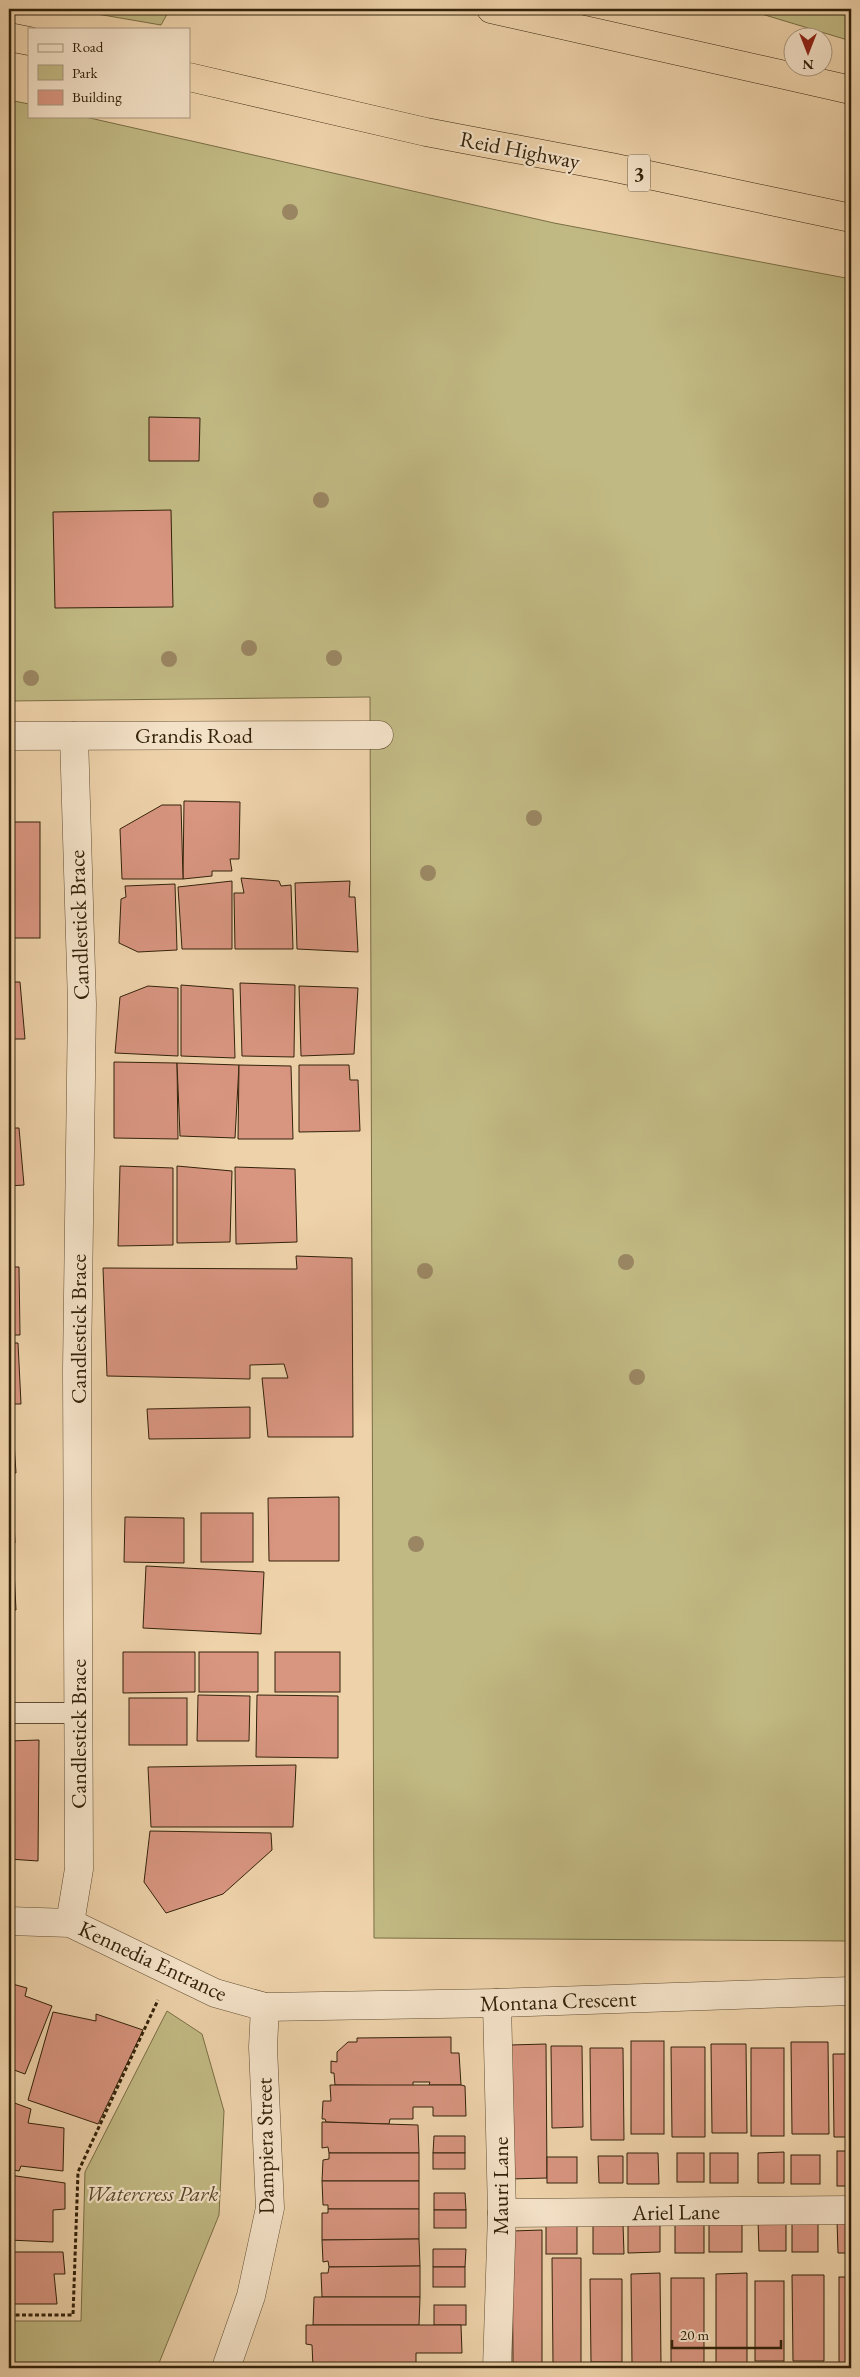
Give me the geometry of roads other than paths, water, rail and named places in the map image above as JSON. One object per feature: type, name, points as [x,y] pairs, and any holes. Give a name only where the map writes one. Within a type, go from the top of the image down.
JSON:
[{"type":"highway","points":[[491,9],[851,90]]},
{"type":"highway","points":[[9,37],[28,41]]},
{"type":"highway","name":"Reid Highway","points":[[190,77],[426,132],[611,167],[851,218]]},
{"type":"street","name":"Grandis Road","points":[[9,736],[379,735]]},
{"type":"street","name":"Candlestick Brace","points":[[70,1923],[79,1869],[77,1370],[82,1004],[74,736]]},
{"type":"street","name":"Kennedia Entrance","points":[[9,1920],[70,1923],[215,1992],[266,2007]]},
{"type":"street","name":"Montana Crescent","points":[[266,2007],[497,2003],[851,1991]]},
{"type":"street","name":"Mauri Lane","points":[[497,2003],[502,2213],[497,2368]]},
{"type":"street","name":"Dampiera Street","points":[[226,2368],[251,2296],[270,2208],[263,2047],[266,2007]]},
{"type":"street","name":"Ariel Lane","points":[[502,2213],[851,2210]]},
{"type":"lane","points":[[9,1713],[79,1714]]},
{"type":"park label","name":"Watercress Park","points":[[152,2193]]}]
